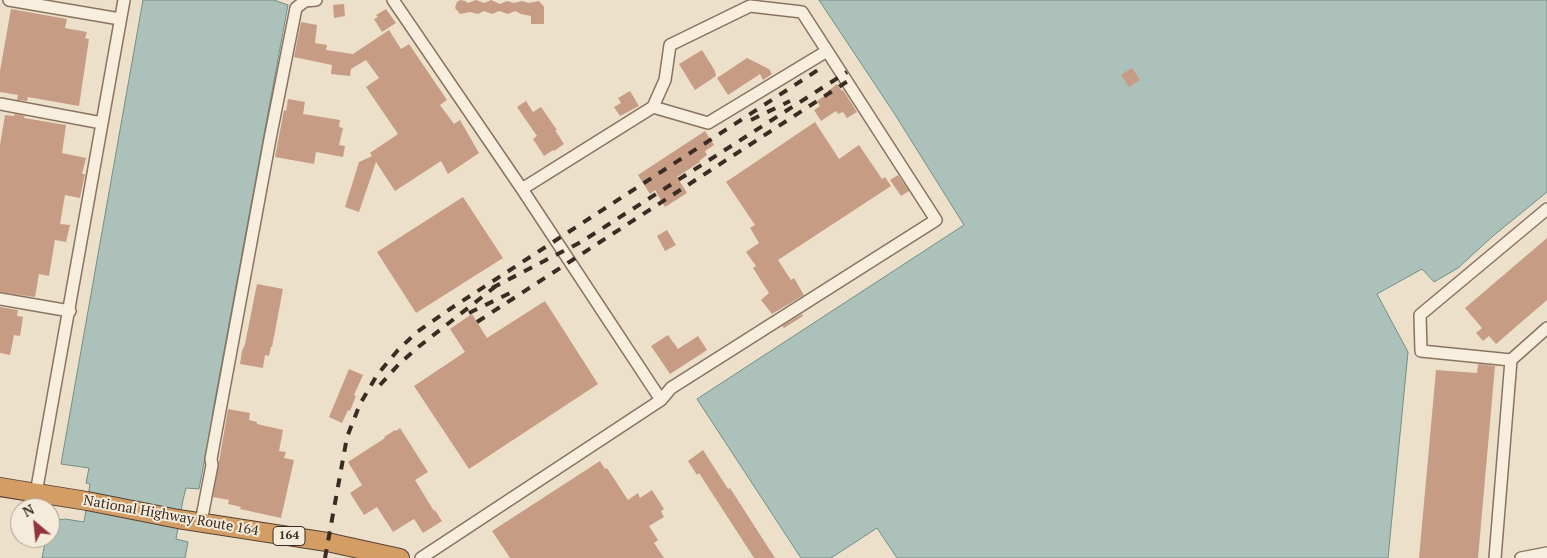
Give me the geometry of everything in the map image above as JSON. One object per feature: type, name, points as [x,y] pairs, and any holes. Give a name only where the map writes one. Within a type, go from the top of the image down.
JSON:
[{"type":"highway","name":"National Highway Route 164","points":[[0,487],[202,522],[349,552],[400,558]]},
{"type":"street","points":[[9,0],[120,19]]},
{"type":"street","points":[[36,493],[124,0]]},
{"type":"street","points":[[202,522],[212,465],[211,459],[296,8],[305,2],[316,0]]},
{"type":"street","points":[[393,0],[522,189],[661,400]]},
{"type":"street","points":[[421,558],[661,400],[671,388],[936,220],[802,12],[750,6],[670,45],[665,80],[653,107],[522,189]]},
{"type":"street","points":[[653,107],[708,123],[827,51]]},
{"type":"street","points":[[0,104],[102,124]]},
{"type":"street","points":[[1511,360],[1421,351],[1420,315],[1547,209]]},
{"type":"street","points":[[0,299],[70,311]]},
{"type":"street","points":[[1496,558],[1511,360],[1547,328]]},
{"type":"street","points":[[1521,558],[1547,552]]},
{"type":"water","points":[[143,0],[274,0],[288,5],[212,416],[215,417],[214,421],[212,421],[199,489],[186,488],[183,500],[176,539],[188,542],[185,558],[42,558],[44,548],[60,548],[60,520],[84,522],[90,484],[86,483],[89,468],[61,464]]},
{"type":"water","points":[[819,0],[1547,0],[1547,192],[1493,236],[1458,268],[1434,282],[1422,269],[1377,294],[1408,352],[1388,558],[897,558],[877,528],[831,558],[801,558],[697,399],[964,225],[894,113]]},
{"type":"building","points":[[460,0],[468,3],[476,0],[484,3],[491,0],[500,4],[507,1],[529,3],[539,1],[544,7],[544,24],[531,24],[531,16],[515,11],[508,14],[499,11],[492,14],[484,11],[478,14],[470,12],[460,14],[455,8]]},
{"type":"building","points":[[344,4],[345,16],[334,18],[333,5]]},
{"type":"building","points":[[11,9],[67,19],[65,28],[87,32],[85,38],[89,39],[79,106],[28,97],[27,101],[17,100],[18,95],[0,92],[0,71]]},
{"type":"building","points":[[386,9],[396,23],[382,32],[374,19],[378,17],[376,15]]},
{"type":"building","points":[[301,22],[317,25],[315,43],[327,45],[326,50],[353,54],[389,30],[401,49],[409,44],[447,100],[440,105],[454,124],[460,120],[479,153],[448,174],[441,161],[395,191],[376,162],[359,212],[345,207],[359,162],[372,156],[370,153],[398,134],[366,87],[379,78],[366,60],[351,69],[350,76],[331,74],[332,65],[294,57]]},
{"type":"building","points":[[702,50],[716,76],[695,90],[679,64]]},
{"type":"building","points":[[747,58],[769,69],[772,74],[763,80],[760,74],[728,95],[717,78]]},
{"type":"building","points":[[1132,68],[1140,80],[1129,87],[1121,75]]},
{"type":"building","points":[[837,84],[857,112],[847,118],[843,112],[838,114],[836,111],[821,121],[814,110],[820,106],[817,101],[829,93],[828,91]]},
{"type":"building","points":[[630,91],[639,106],[620,116],[614,107],[621,103],[618,98]]},
{"type":"building","points":[[288,99],[305,102],[303,114],[340,120],[339,127],[343,128],[339,145],[345,146],[343,157],[316,152],[314,164],[275,157]]},
{"type":"building","points":[[526,101],[533,112],[541,107],[564,144],[544,156],[533,139],[537,136],[517,107]]},
{"type":"building","points":[[15,114],[25,116],[24,118],[66,125],[62,153],[86,158],[82,174],[85,174],[80,198],[65,195],[60,224],[70,225],[66,242],[55,240],[49,276],[39,274],[35,297],[0,292],[0,145],[5,115],[14,116]]},
{"type":"building","points":[[815,122],[839,159],[859,145],[882,179],[885,177],[891,186],[778,260],[791,280],[794,278],[804,295],[772,314],[761,300],[769,293],[753,268],[756,266],[746,252],[759,243],[750,228],[755,225],[726,182]]},
{"type":"building","points":[[705,131],[714,145],[705,151],[707,155],[700,162],[677,177],[687,193],[665,207],[655,190],[650,194],[638,175]]},
{"type":"building","points":[[898,175],[909,191],[901,196],[890,180]]},
{"type":"building","points":[[463,197],[503,258],[416,313],[377,252]]},
{"type":"building","points":[[667,230],[676,245],[665,251],[657,236]]},
{"type":"building","points":[[1547,238],[1547,300],[1496,344],[1489,336],[1483,341],[1476,333],[1482,328],[1465,308]]},
{"type":"building","points":[[257,284],[283,289],[272,347],[269,356],[265,355],[263,368],[240,364]]},
{"type":"building","points":[[545,301],[598,384],[469,469],[414,386],[465,352],[450,329],[472,314],[487,338]]},
{"type":"building","points":[[0,307],[18,310],[17,316],[23,317],[20,336],[14,335],[10,355],[0,353]]},
{"type":"building","points":[[802,314],[803,316],[784,328],[782,326]]},
{"type":"building","points":[[668,335],[678,349],[698,336],[707,350],[670,374],[651,346]]},
{"type":"building","points":[[1478,364],[1495,366],[1478,558],[1419,558],[1436,370],[1477,373]]},
{"type":"building","points":[[349,369],[363,375],[354,395],[356,396],[350,411],[348,410],[342,423],[329,417]]},
{"type":"building","points":[[228,409],[250,413],[249,420],[257,422],[257,424],[283,430],[279,451],[286,452],[284,458],[294,460],[281,518],[240,509],[241,507],[228,504],[229,500],[213,497]]},
{"type":"building","points":[[400,428],[428,472],[415,480],[442,521],[423,533],[414,519],[393,532],[377,507],[364,515],[350,493],[362,485],[348,462]]},
{"type":"building","points":[[703,450],[775,558],[754,558],[699,473],[697,475],[688,461]]},
{"type":"building","points":[[600,461],[605,469],[607,468],[628,500],[638,493],[640,498],[652,490],[664,509],[661,511],[664,517],[649,526],[658,540],[654,543],[664,558],[510,558],[492,531]]},
{"type":"railway","points":[[325,558],[347,437],[360,404],[377,375],[398,350],[417,332],[450,309],[824,66]]},
{"type":"railway","points":[[492,288],[581,242],[847,72]]},
{"type":"railway","points":[[477,322],[851,79]]},
{"type":"railway","points":[[751,120],[790,101]]},
{"type":"railway","points":[[380,385],[417,348],[496,286]]},
{"type":"railway","points":[[469,313],[510,293]]}]
